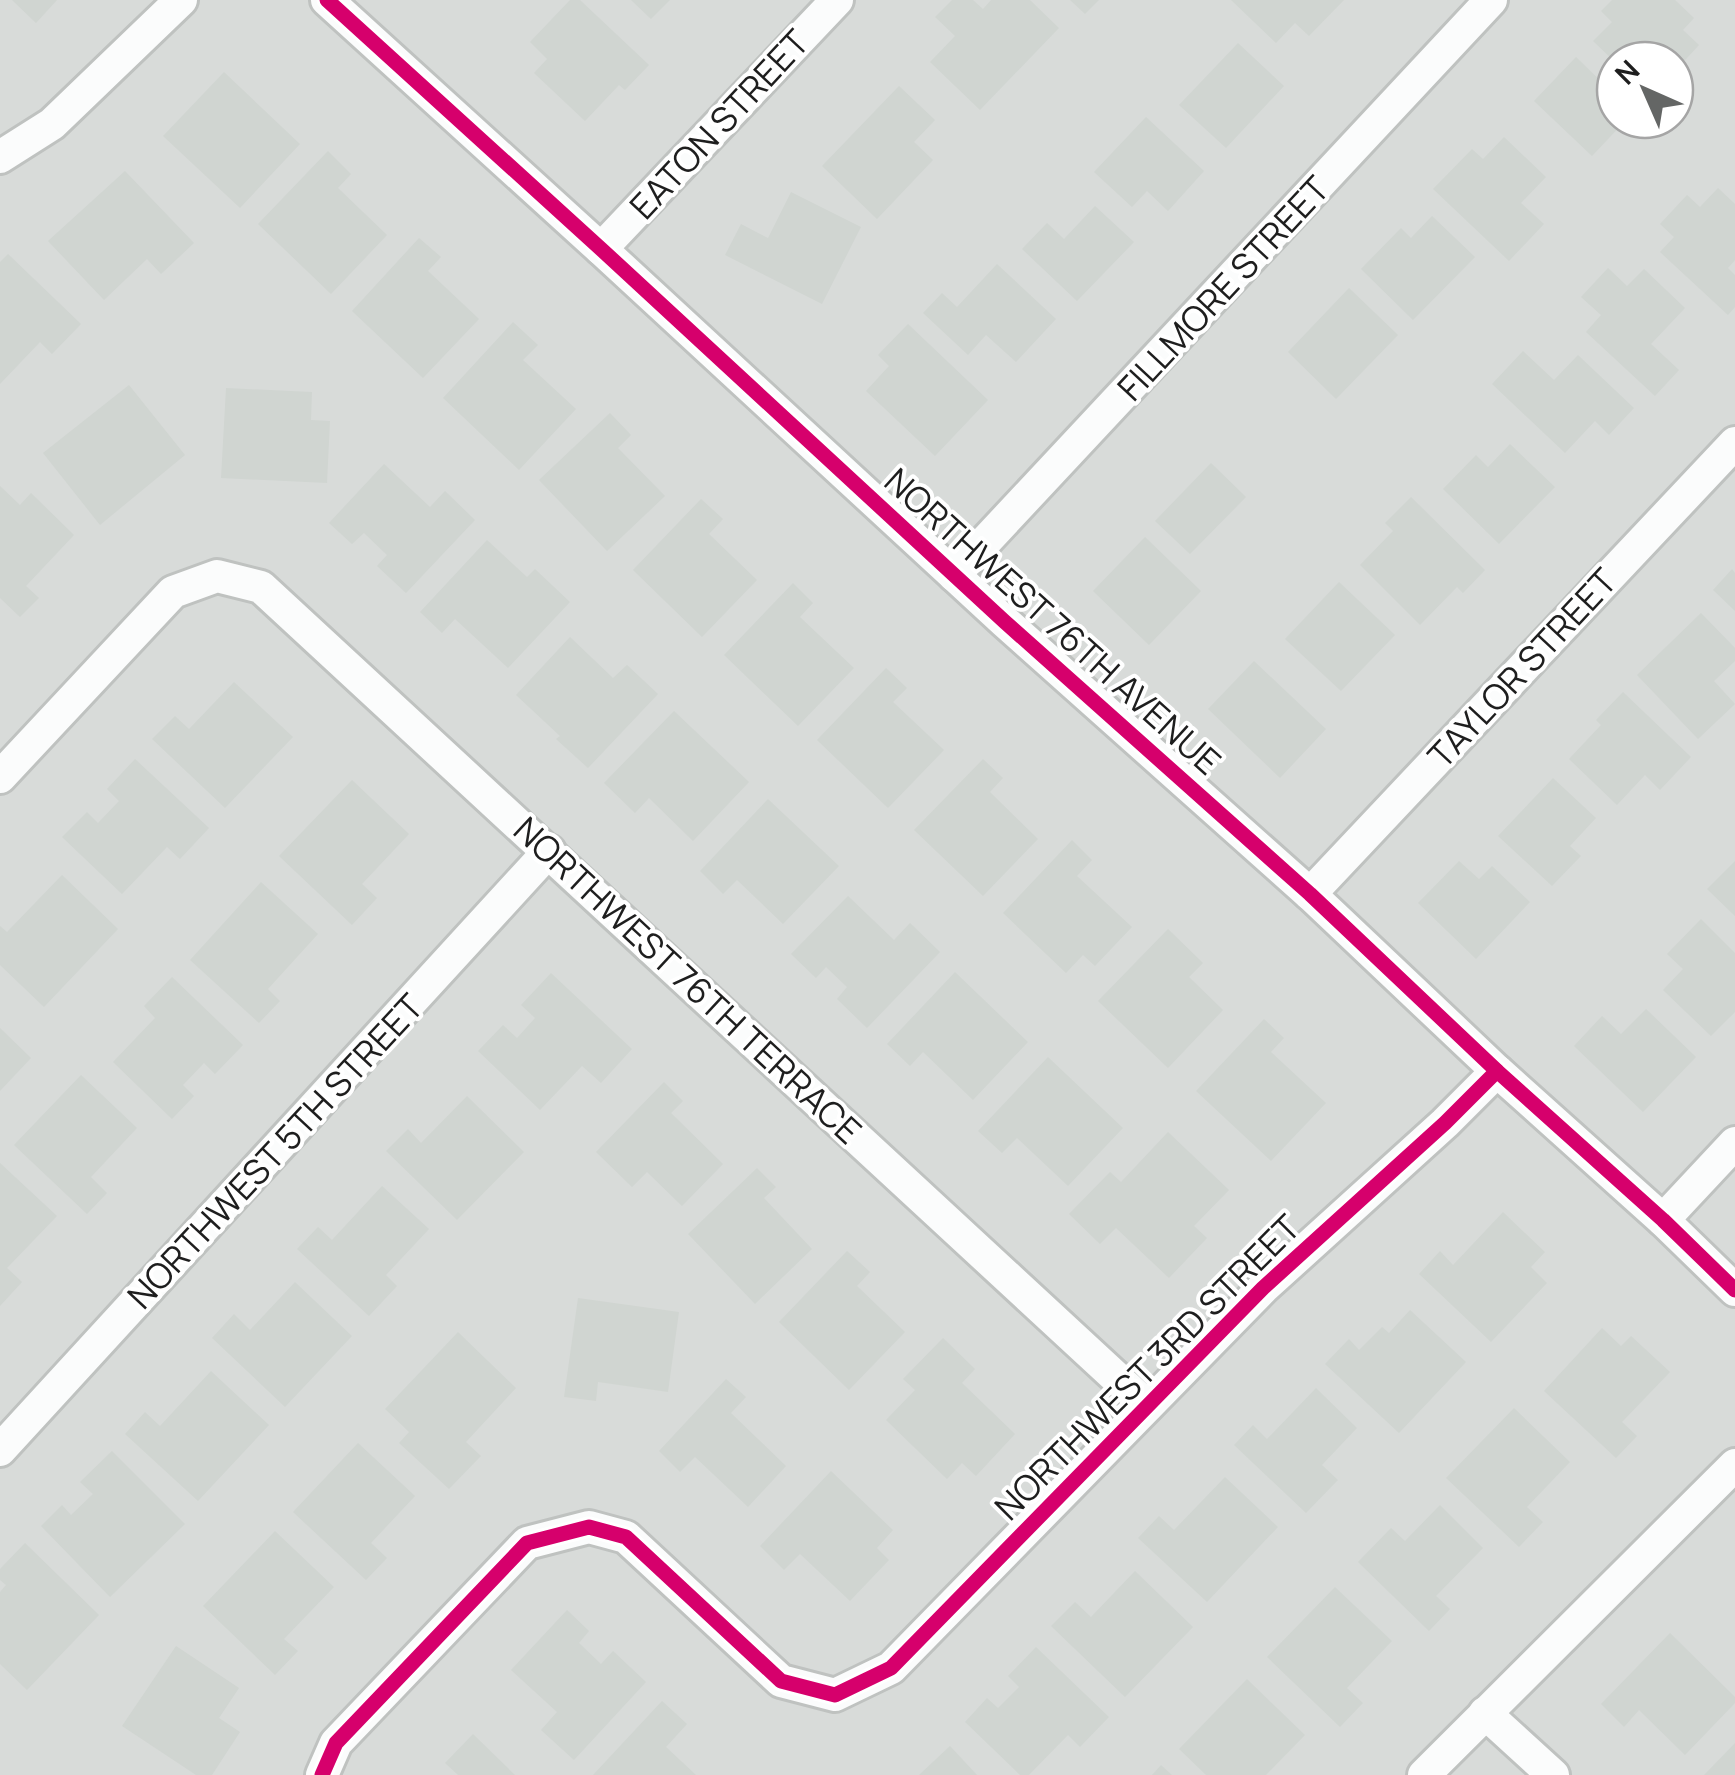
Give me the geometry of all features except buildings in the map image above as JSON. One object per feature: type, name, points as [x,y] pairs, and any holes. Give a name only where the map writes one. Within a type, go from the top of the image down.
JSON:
[{"type":"street","points":[[0,157],[52,124],[180,0]]},
{"type":"street","name":"NORTHWEST 76TH AVENUE","points":[[328,0],[954,575],[1310,894],[1735,1290]]},
{"type":"street","name":"EATON STREET","points":[[601,249],[837,0]]},
{"type":"street","name":"FILLMORE STREET","points":[[954,575],[1490,0]]},
{"type":"street","name":"TAYLOR STREET","points":[[1310,894],[1735,442]]},
{"type":"street","name":"NORTHWEST 76TH TERRACE","points":[[0,777],[173,592],[217,576],[262,588],[1147,1406]]},
{"type":"street","name":"NORTHWEST 5TH STREET","points":[[0,1450],[549,852]]},
{"type":"street","name":"NORTHWEST 3RD STREET","points":[[322,1775],[336,1743],[526,1543],[588,1527],[626,1537],[781,1681],[834,1695],[891,1668],[1263,1288],[1446,1123],[1497,1071]]},
{"type":"street","points":[[1663,1220],[1735,1143]]},
{"type":"street","points":[[1424,1775],[1735,1465]]},
{"type":"street","points":[[1485,1712],[1553,1775]]},
{"type":"shaded area","points":[[0,0],[1735,0],[1735,1775],[0,1775]]},
{"type":"cycle path","points":[[327,0],[1005,622],[1310,894],[1735,1290]]},
{"type":"cycle path","points":[[322,1775],[336,1743],[527,1543],[589,1527],[626,1537],[781,1681],[835,1695],[891,1668],[1263,1288],[1497,1071]]}]
